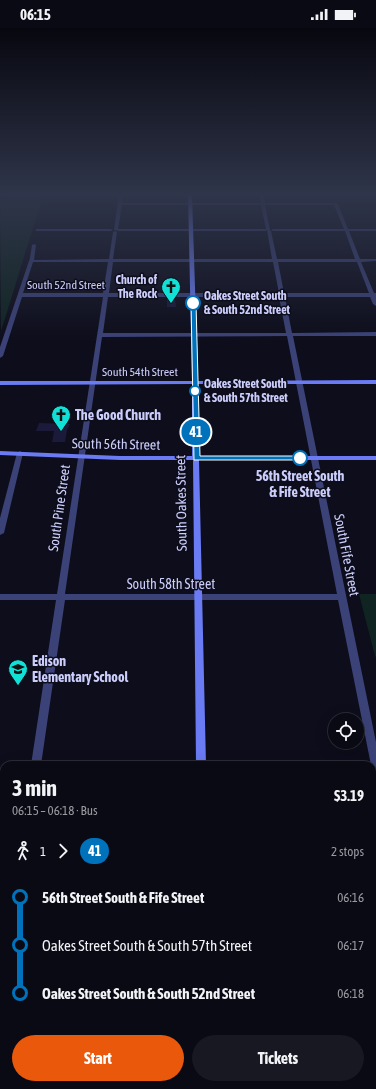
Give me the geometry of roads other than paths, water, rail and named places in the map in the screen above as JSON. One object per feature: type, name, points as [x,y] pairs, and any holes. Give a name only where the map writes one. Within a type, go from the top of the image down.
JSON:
[{"type":"street","name":"South Pine Street","points":[[37,761],[113,244]]},
{"type":"street","name":"South Oakes Street","points":[[192,244],[201,761]]},
{"type":"street","name":"South Fife Street","points":[[272,244],[375,761]]},
{"type":"street","points":[[352,244],[374,295],[376,304]]},
{"type":"street","points":[[0,356],[31,261],[34,245]]},
{"type":"street","points":[[31,261],[376,260]]},
{"type":"street","name":"South 52nd Street","points":[[20,295],[374,295]]},
{"type":"street","points":[[0,334],[7,334]]},
{"type":"street","points":[[100,335],[376,334]]},
{"type":"street","name":"South 54th Street","points":[[0,383],[376,382]]},
{"type":"street","name":"South 56th Street","points":[[0,453],[81,457],[376,458]]},
{"type":"street","points":[[0,533],[20,453]]},
{"type":"street","name":"South 58th Street","points":[[0,596],[342,597]]},
{"type":"place","name":"Oakes Street South & South 52nd Street","points":[[193,303]]},
{"type":"place","name":"Church of The Rock","points":[[171,304]]},
{"type":"place","name":"Oakes Street South & South 57th Street","points":[[195,391]]},
{"type":"place","name":"The Good Church","points":[[61,432]]},
{"type":"place","name":"56th Street South & Fife Street","points":[[300,458]]},
{"type":"place","name":"Edison Elementary School","points":[[18,686]]}]
